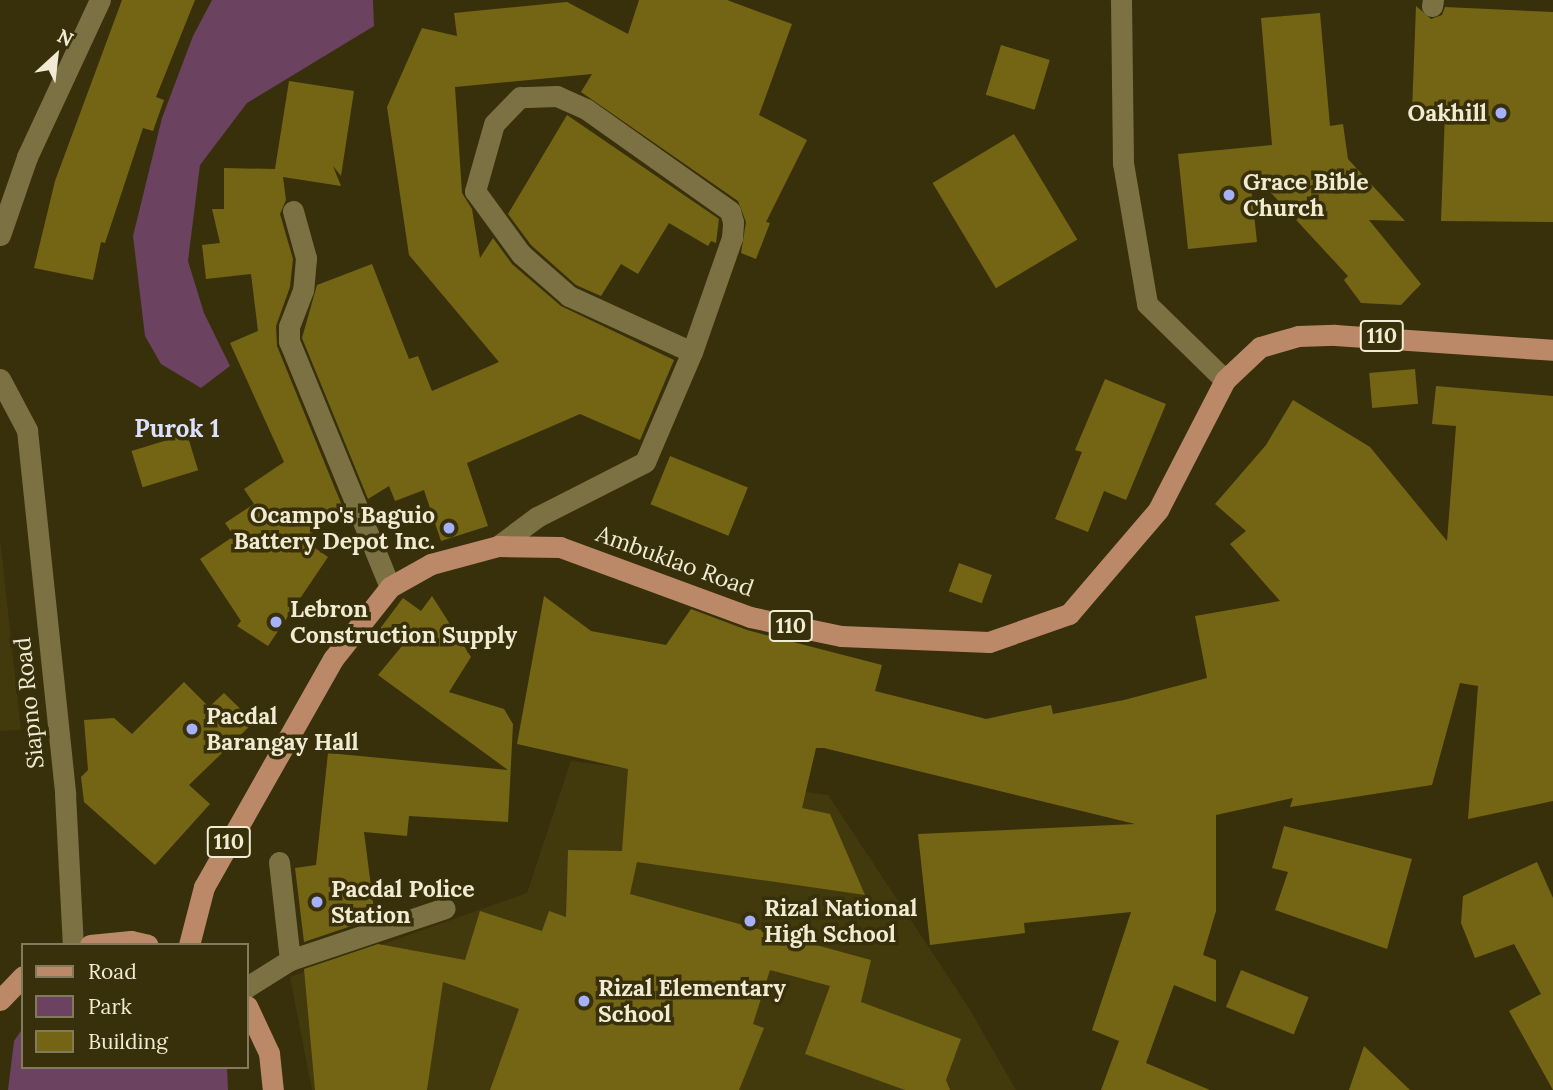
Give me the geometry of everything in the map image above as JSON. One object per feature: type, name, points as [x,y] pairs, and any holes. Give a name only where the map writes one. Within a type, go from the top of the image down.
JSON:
[{"type":"main road","name":"Ambuklao Road","points":[[190,943],[204,887],[333,659],[390,587],[430,564],[498,546],[559,547],[750,617],[841,636],[989,642],[1069,614],[1158,510],[1225,380],[1260,347],[1298,336],[1380,336],[1553,350]]},
{"type":"main road","points":[[110,943],[140,943]]},
{"type":"main road","points":[[0,1000],[21,978]]},
{"type":"main road","points":[[248,1008],[269,1053],[273,1090]]},
{"type":"street","points":[[0,235],[27,156],[100,0]]},
{"type":"street","points":[[1119,2],[1123,163],[1147,304],[1225,380]]},
{"type":"street","points":[[498,546],[537,517],[645,461],[692,352],[732,239],[730,211],[586,109],[557,96],[520,97],[494,124],[475,191],[521,254],[569,296],[692,352]]},
{"type":"street","points":[[293,211],[306,258],[303,290],[289,326],[289,341],[390,587]]},
{"type":"street","name":"Siapno Road","points":[[0,379],[27,430],[65,794],[73,943]]},
{"type":"street","points":[[279,862],[290,960]]},
{"type":"street","points":[[248,986],[290,960],[445,908]]},
{"type":"shaded area","points":[[0,539],[21,730],[0,731]]},
{"type":"shaded area","points":[[571,761],[828,795],[969,1008],[1016,1090],[312,1090],[290,977],[527,893]]},
{"type":"green space","points":[[212,0],[373,0],[374,26],[247,103],[200,165],[188,261],[204,313],[230,366],[201,388],[161,364],[145,336],[133,236],[162,118],[193,36]]},
{"type":"green space","points":[[21,1031],[21,1069],[227,1069],[228,1090],[8,1090],[14,1041]]},
{"type":"building","points":[[122,0],[195,0],[156,97],[164,100],[153,131],[143,128],[105,243],[101,242],[93,280],[34,268],[55,181]]},
{"type":"building","points":[[639,0],[727,0],[792,24],[759,115],[807,140],[766,222],[770,223],[756,259],[741,253],[746,222],[738,201],[581,92],[592,74],[455,87],[462,193],[472,209],[480,258],[493,238],[512,264],[561,306],[674,360],[640,440],[580,414],[467,463],[488,526],[441,541],[424,490],[395,501],[389,486],[368,499],[302,338],[317,285],[372,264],[409,359],[418,356],[432,391],[499,362],[409,255],[387,107],[422,28],[457,36],[454,13],[567,2],[628,34]]},
{"type":"building","name":"Oakhill","points":[[1416,6],[1431,19],[1442,15],[1445,7],[1553,12],[1553,222],[1441,221],[1445,113],[1412,111]]},
{"type":"building","points":[[1320,13],[1330,126],[1343,124],[1348,159],[1405,221],[1369,220],[1421,284],[1401,305],[1361,303],[1344,280],[1348,276],[1249,169],[1257,242],[1188,249],[1178,154],[1272,145],[1261,18]]},
{"type":"building","points":[[1001,45],[1050,60],[1035,110],[986,95]]},
{"type":"building","points":[[289,81],[354,91],[341,176],[333,166],[341,186],[283,177],[286,200],[280,214],[293,259],[290,287],[276,326],[277,346],[345,513],[302,539],[328,557],[268,646],[237,626],[241,621],[200,559],[234,536],[225,523],[254,504],[244,489],[284,462],[230,343],[258,331],[251,274],[206,279],[202,245],[220,243],[212,209],[224,209],[224,168],[275,169]]},
{"type":"building","points":[[567,115],[719,219],[716,243],[711,241],[708,246],[669,223],[638,274],[621,264],[601,296],[576,285],[531,245],[508,214]]},
{"type":"building","points":[[1014,134],[1077,239],[996,288],[933,183]]},
{"type":"building","points":[[1415,369],[1418,404],[1372,408],[1369,373]]},
{"type":"building","points":[[1105,379],[1166,404],[1126,500],[1104,491],[1088,532],[1055,519],[1082,452],[1075,450]]},
{"type":"building","points":[[1436,386],[1553,396],[1553,801],[1468,819],[1478,686],[1460,683],[1432,785],[1290,807],[1293,798],[1216,815],[1216,911],[1203,955],[1216,960],[1216,1002],[1174,985],[1146,1063],[1210,1090],[1101,1090],[1119,1041],[1092,1030],[1131,912],[1024,923],[1025,933],[930,945],[918,834],[1135,824],[816,748],[802,808],[830,814],[865,895],[637,862],[630,894],[871,960],[861,1002],[961,1039],[946,1080],[950,1090],[905,1090],[805,1054],[830,986],[770,970],[753,1024],[764,1028],[739,1090],[490,1090],[519,1009],[443,982],[427,1090],[315,1090],[304,969],[378,944],[465,960],[480,911],[542,931],[549,911],[566,917],[568,850],[622,851],[628,769],[517,744],[544,596],[591,631],[666,645],[691,609],[747,630],[882,665],[875,691],[986,719],[1051,705],[1053,714],[1124,700],[1207,678],[1195,616],[1280,601],[1230,544],[1246,531],[1215,504],[1266,445],[1293,400],[1370,447],[1447,541],[1456,426],[1432,424]]},
{"type":"building","points":[[187,434],[198,470],[143,487],[132,451]]},
{"type":"building","points":[[670,456],[748,487],[728,536],[651,504]]},
{"type":"building","points":[[959,563],[992,575],[982,603],[949,591]]},
{"type":"building","points":[[432,596],[471,657],[449,692],[504,709],[513,724],[508,822],[409,816],[407,836],[364,832],[375,918],[304,942],[295,868],[316,865],[328,753],[508,770],[378,675],[402,646],[379,630],[403,598],[421,611]]},
{"type":"building","points":[[184,682],[209,707],[224,693],[254,722],[189,785],[210,804],[155,865],[84,802],[81,777],[88,770],[84,720],[114,718],[132,734]]},
{"type":"building","points":[[1284,826],[1412,859],[1387,949],[1275,910],[1288,872],[1272,868]]},
{"type":"building","points":[[1537,862],[1553,898],[1553,1090],[1509,1011],[1541,994],[1514,944],[1475,958],[1461,923],[1463,896]]},
{"type":"building","points":[[1241,970],[1309,997],[1294,1034],[1226,1007]]},
{"type":"building","points":[[1364,1046],[1410,1090],[1349,1090]]},
{"type":"place","name":"Oakhill","points":[[1501,113]]},
{"type":"place","name":"Grace Bible Church","points":[[1229,195]]},
{"type":"place","name":"Ocampo's Baguio Battery Depot Inc.","points":[[449,528]]},
{"type":"place","name":"Lebron Construction Supply","points":[[276,622]]},
{"type":"place","name":"Pacdal Barangay Hall","points":[[192,729]]},
{"type":"place","name":"Pacdal Police Station","points":[[317,902]]},
{"type":"place","name":"Rizal National High School","points":[[750,921]]},
{"type":"place","name":"Rizal Elementary School","points":[[584,1001]]},
{"type":"district","name":"Purok 1","points":[[177,429]]}]
